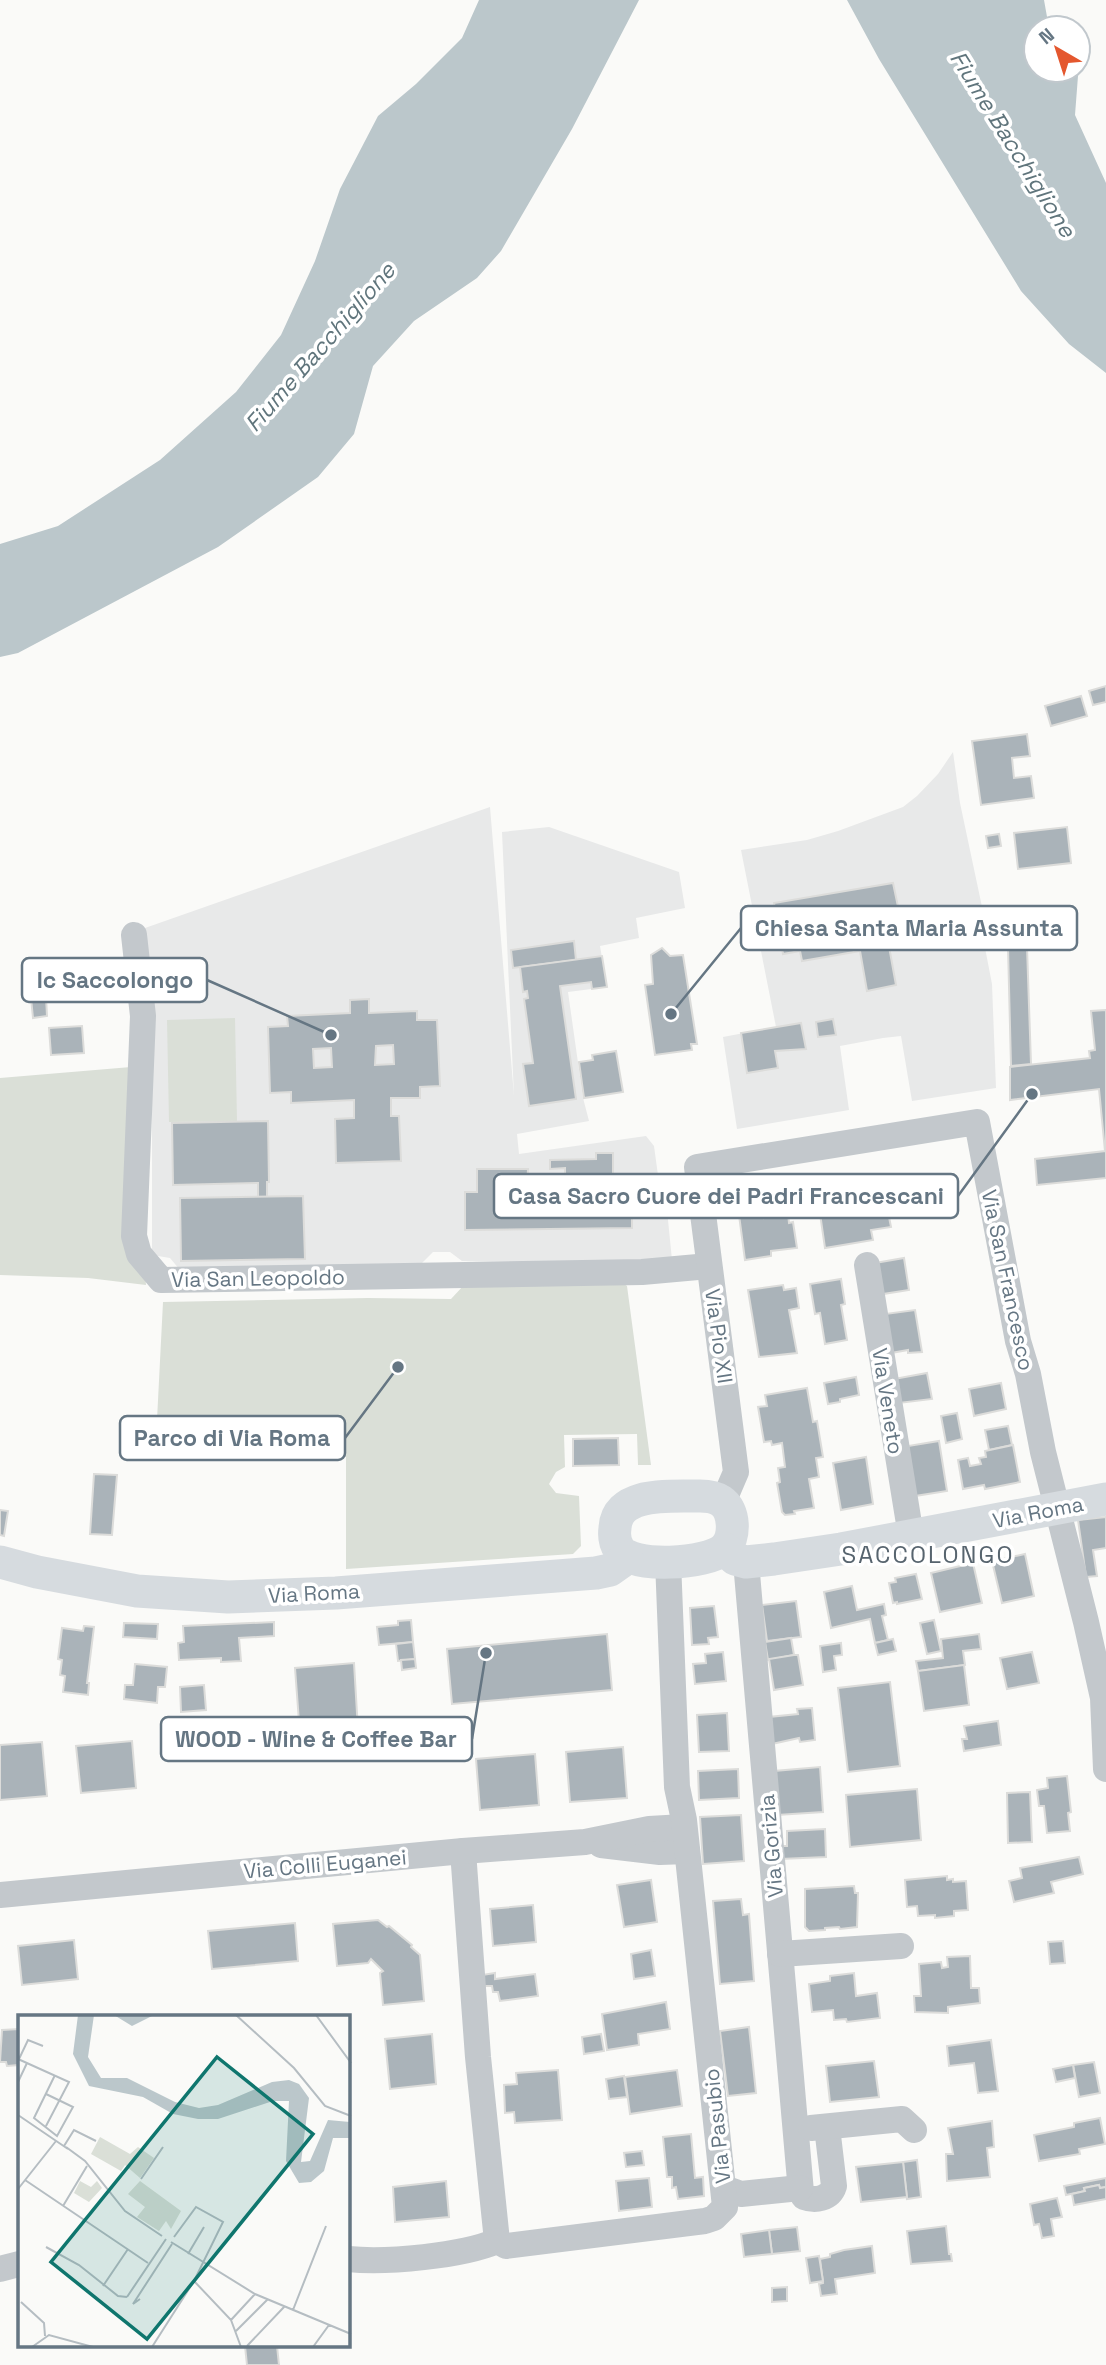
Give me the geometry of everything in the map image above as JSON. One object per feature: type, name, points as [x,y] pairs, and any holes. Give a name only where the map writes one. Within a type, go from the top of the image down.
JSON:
[{"type":"main road","points":[[626,1558],[619,1550],[614,1532],[615,1522],[626,1506],[644,1499],[700,1496],[721,1501],[727,1508],[733,1525],[730,1541],[736,1555]]},
{"type":"main road","name":"Via Roma","points":[[0,1562],[37,1572],[137,1591],[228,1597],[325,1593],[596,1573],[610,1570],[626,1558],[668,1568],[715,1555],[841,1549],[1106,1499]]},
{"type":"street","name":"Via San Leopoldo","points":[[134,935],[143,1016],[134,1236],[139,1254],[161,1280],[642,1272],[709,1266]]},
{"type":"street","name":"Via San Francesco","points":[[697,1167],[977,1122],[1018,1341],[1104,1698],[1106,1769]]},
{"type":"street","name":"Via Pio XII","points":[[697,1167],[736,1472],[721,1501]]},
{"type":"street","name":"Via Veneto","points":[[867,1265],[911,1536]]},
{"type":"street","name":"Via Gorizia","points":[[736,1555],[780,1954],[800,2188]]},
{"type":"street","points":[[585,1842],[618,1849],[660,1852],[685,1839],[677,1787],[668,1568]]},
{"type":"street","points":[[649,1829],[666,1817],[677,1787]]},
{"type":"street","name":"Via Colli Euganei","points":[[0,1895],[585,1842],[649,1829],[685,1839]]},
{"type":"street","name":"Via Pasubio","points":[[350,2259],[371,2261],[471,2250],[496,2241],[506,2246],[705,2221],[713,2218],[725,2207],[685,1839]]},
{"type":"street","points":[[463,1851],[479,2070],[496,2241]]},
{"type":"street","points":[[780,1954],[901,1946]]},
{"type":"street","points":[[795,2130],[902,2119],[914,2130]]},
{"type":"street","points":[[724,2188],[741,2194],[800,2188],[804,2197],[809,2199],[827,2197],[834,2186],[827,2127]]},
{"type":"street","points":[[0,2269],[18,2264]]},
{"type":"shaded area","points":[[953,752],[960,803],[985,921],[980,922],[992,984],[996,1088],[912,1101],[901,1036],[883,1038],[840,1046],[849,1110],[737,1129],[723,1037],[776,1027],[741,850],[807,840],[903,807],[938,774]]},
{"type":"shaded area","points":[[490,807],[514,1096],[502,832],[549,827],[679,872],[685,908],[636,918],[639,938],[600,946],[607,987],[568,992],[583,1098],[589,1121],[517,1134],[519,1154],[646,1136],[654,1146],[660,1190],[665,1190],[672,1260],[573,1263],[462,1261],[450,1252],[433,1252],[421,1264],[180,1270],[170,1258],[152,1255],[152,1009],[145,928]]},
{"type":"shaded area","points":[[235,1018],[237,1121],[169,1122],[167,1020]]},
{"type":"shaded area","points":[[131,1067],[146,1285],[88,1278],[0,1275],[0,1078]]},
{"type":"shaded area","points":[[621,1282],[627,1286],[651,1465],[638,1465],[637,1434],[564,1435],[565,1467],[556,1472],[549,1484],[556,1493],[579,1496],[581,1546],[573,1554],[346,1569],[346,1457],[155,1459],[163,1302],[451,1299],[464,1285]]},
{"type":"water","name":"Fiume Bacchiglione","points":[[479,0],[639,0],[572,129],[501,251],[477,278],[414,321],[373,366],[354,434],[318,477],[218,547],[18,653],[0,657],[0,544],[58,526],[160,460],[236,392],[281,335],[315,261],[340,189],[378,116],[416,84],[462,38]]},
{"type":"water","name":"Fiume Bacchiglione","points":[[847,0],[1044,0],[1046,14],[1022,14],[1022,84],[1077,84],[1075,115],[1106,183],[1106,373],[1069,344],[1021,291],[879,59]]},
{"type":"building","points":[[1106,686],[1106,702],[1093,705],[1089,691]]},
{"type":"building","points":[[1081,696],[1087,716],[1051,726],[1045,706]]},
{"type":"building","points":[[1027,734],[1030,756],[1012,758],[1014,778],[1031,776],[1034,798],[981,805],[972,741]]},
{"type":"building","points":[[1067,827],[1071,863],[1018,869],[1014,833]]},
{"type":"building","points":[[999,834],[1001,846],[988,848],[986,836]]},
{"type":"building","points":[[893,883],[900,916],[884,919],[896,985],[867,991],[860,951],[802,961],[800,951],[783,954],[774,903]]},
{"type":"building","points":[[574,941],[576,960],[513,968],[511,950]]},
{"type":"building","points":[[1008,947],[1027,947],[1031,1064],[1011,1066]]},
{"type":"building","points":[[662,948],[670,956],[683,955],[697,1044],[691,1044],[692,1050],[655,1055],[645,985],[653,984],[651,955]]},
{"type":"building","points":[[602,956],[607,987],[592,989],[591,982],[560,986],[576,1099],[529,1106],[523,1064],[533,1063],[524,999],[528,998],[527,991],[523,992],[520,967]]},
{"type":"building","points":[[46,997],[47,1016],[33,1018],[31,998]]},
{"type":"building","points":[[369,999],[369,1013],[417,1011],[417,1020],[437,1020],[440,1086],[420,1087],[420,1098],[391,1098],[391,1116],[399,1116],[401,1161],[336,1163],[335,1119],[354,1118],[354,1100],[291,1103],[291,1092],[270,1093],[268,1027],[288,1026],[287,1016],[350,1013],[350,1000]],"holes":[[[393,1045],[394,1064],[375,1065],[376,1046]],[[331,1048],[332,1067],[314,1068],[313,1049]]]},
{"type":"building","points":[[1106,1010],[1106,1178],[1037,1185],[1035,1159],[1105,1151],[1099,1089],[1010,1100],[1010,1067],[1090,1058],[1089,1051],[1095,1050],[1091,1011]]},
{"type":"building","points":[[833,1019],[836,1035],[818,1037],[816,1022]]},
{"type":"building","points":[[801,1023],[806,1049],[775,1051],[778,1068],[747,1073],[741,1033]]},
{"type":"building","points":[[82,1026],[84,1053],[51,1055],[49,1028]]},
{"type":"building","points":[[616,1051],[623,1092],[584,1098],[579,1062],[593,1060],[592,1055]]},
{"type":"building","points":[[268,1121],[267,1197],[258,1197],[258,1183],[173,1185],[172,1123]]},
{"type":"building","points":[[596,1153],[613,1153],[613,1199],[632,1199],[632,1228],[465,1230],[465,1192],[477,1192],[477,1169],[528,1169],[527,1191],[565,1191],[565,1168],[550,1169],[550,1160],[596,1159]]},
{"type":"building","points":[[837,1182],[838,1185],[851,1183],[851,1187],[882,1182],[891,1227],[871,1230],[873,1240],[825,1248],[816,1186]]},
{"type":"building","points":[[303,1196],[305,1259],[181,1261],[180,1198]]},
{"type":"building","points":[[763,1210],[764,1218],[788,1214],[789,1223],[793,1222],[797,1248],[771,1251],[771,1256],[745,1260],[739,1215]]},
{"type":"building","points":[[904,1258],[909,1290],[883,1294],[875,1263]]},
{"type":"building","points":[[841,1279],[845,1304],[841,1305],[847,1340],[825,1344],[820,1313],[815,1314],[810,1284]]},
{"type":"building","points":[[783,1285],[784,1290],[796,1288],[799,1308],[789,1310],[797,1353],[759,1357],[748,1290]]},
{"type":"building","points":[[915,1310],[922,1352],[908,1353],[908,1350],[891,1353],[885,1314]]},
{"type":"building","points":[[927,1373],[932,1399],[899,1403],[894,1379]]},
{"type":"building","points":[[856,1377],[859,1395],[828,1404],[824,1383]]},
{"type":"building","points":[[1001,1383],[1006,1409],[974,1416],[969,1389]]},
{"type":"building","points":[[807,1388],[813,1422],[817,1421],[823,1457],[816,1458],[819,1477],[809,1479],[814,1508],[785,1515],[782,1512],[777,1483],[780,1482],[778,1468],[785,1467],[782,1443],[772,1445],[771,1441],[764,1442],[758,1407],[767,1406],[765,1395]]},
{"type":"building","points":[[957,1413],[962,1439],[946,1443],[941,1416]]},
{"type":"building","points":[[1008,1426],[1012,1445],[989,1450],[985,1430]]},
{"type":"building","points":[[618,1438],[619,1465],[573,1466],[573,1439]]},
{"type":"building","points":[[939,1441],[947,1491],[915,1496],[908,1446]]},
{"type":"building","points":[[1013,1445],[1020,1482],[985,1489],[984,1485],[963,1489],[958,1460],[968,1458],[970,1466],[981,1464],[979,1458],[986,1457],[985,1451]]},
{"type":"building","points":[[866,1457],[873,1504],[841,1510],[833,1463]]},
{"type":"building","points":[[94,1474],[117,1475],[112,1535],[90,1534]]},
{"type":"building","points":[[0,1510],[8,1511],[4,1536],[0,1535]]},
{"type":"building","points":[[1106,1517],[1106,1548],[1093,1550],[1097,1576],[1086,1577],[1078,1520]]},
{"type":"building","points":[[1025,1554],[1034,1596],[1002,1603],[992,1561]]},
{"type":"building","points":[[973,1563],[982,1603],[940,1612],[931,1573]]},
{"type":"building","points":[[916,1574],[922,1599],[893,1603],[889,1583],[896,1582],[895,1578]]},
{"type":"building","points":[[852,1586],[857,1610],[884,1604],[886,1615],[882,1616],[888,1640],[875,1643],[870,1619],[831,1628],[824,1592]]},
{"type":"building","points":[[796,1601],[801,1637],[767,1641],[762,1605]]},
{"type":"building","points":[[714,1606],[718,1637],[708,1638],[709,1644],[692,1645],[690,1608]]},
{"type":"building","points":[[411,1620],[413,1642],[379,1645],[377,1627],[398,1625],[398,1621]]},
{"type":"building","points":[[934,1620],[941,1651],[927,1654],[920,1623]]},
{"type":"building","points":[[274,1622],[274,1636],[239,1638],[241,1661],[221,1662],[221,1658],[179,1660],[178,1643],[184,1642],[183,1626]]},
{"type":"building","points":[[124,1623],[158,1624],[157,1639],[123,1637]]},
{"type":"building","points":[[84,1626],[94,1627],[88,1695],[63,1692],[65,1676],[60,1675],[62,1660],[58,1659],[62,1628],[83,1631]]},
{"type":"building","points":[[607,1634],[612,1690],[452,1704],[447,1649]]},
{"type":"building","points":[[979,1634],[981,1649],[963,1651],[965,1665],[918,1671],[916,1661],[943,1658],[941,1639]]},
{"type":"building","points":[[791,1638],[794,1655],[768,1660],[765,1642]]},
{"type":"building","points":[[893,1639],[896,1651],[878,1655],[875,1643]]},
{"type":"building","points":[[413,1642],[415,1659],[398,1661],[396,1644]]},
{"type":"building","points":[[841,1643],[842,1655],[834,1656],[836,1670],[823,1672],[820,1646]]},
{"type":"building","points":[[723,1652],[726,1681],[695,1684],[693,1664],[706,1663],[705,1654]]},
{"type":"building","points":[[1032,1652],[1039,1683],[1007,1689],[1000,1658]]},
{"type":"building","points":[[798,1655],[803,1685],[774,1690],[769,1659]]},
{"type":"building","points":[[415,1659],[416,1668],[402,1670],[401,1660]]},
{"type":"building","points":[[354,1663],[358,1730],[300,1735],[295,1668]]},
{"type":"building","points":[[135,1664],[167,1667],[165,1687],[158,1687],[157,1703],[124,1699],[125,1685],[133,1685]]},
{"type":"building","points":[[964,1665],[969,1705],[924,1711],[918,1671]]},
{"type":"building","points":[[890,1682],[900,1766],[848,1772],[838,1688]]},
{"type":"building","points":[[204,1685],[206,1710],[181,1712],[180,1687]]},
{"type":"building","points":[[812,1708],[815,1740],[800,1742],[799,1738],[772,1744],[769,1717],[798,1714],[797,1709]]},
{"type":"building","points":[[727,1713],[729,1751],[699,1752],[697,1715]]},
{"type":"building","points":[[998,1721],[1001,1745],[964,1751],[962,1739],[967,1739],[964,1726]]},
{"type":"building","points":[[132,1741],[136,1788],[81,1793],[76,1746]]},
{"type":"building","points":[[42,1742],[47,1796],[0,1800],[0,1745]]},
{"type":"building","points":[[623,1747],[627,1798],[570,1802],[566,1752]]},
{"type":"building","points":[[535,1754],[539,1805],[480,1810],[476,1759]]},
{"type":"building","points":[[820,1767],[823,1812],[777,1815],[774,1771]]},
{"type":"building","points":[[738,1769],[739,1798],[699,1800],[698,1771]]},
{"type":"building","points":[[1067,1776],[1070,1831],[1047,1833],[1044,1806],[1039,1806],[1037,1790],[1048,1788],[1047,1778]]},
{"type":"building","points":[[917,1789],[921,1840],[850,1847],[846,1795]]},
{"type":"building","points":[[1030,1792],[1032,1842],[1008,1843],[1007,1793]]},
{"type":"building","points":[[741,1815],[744,1861],[703,1864],[700,1817]]},
{"type":"building","points":[[825,1829],[826,1857],[780,1859],[779,1846],[787,1846],[787,1831]]},
{"type":"building","points":[[1079,1857],[1083,1874],[1051,1882],[1054,1893],[1014,1902],[1009,1881],[1022,1878],[1020,1868]]},
{"type":"building","points":[[947,1876],[947,1880],[953,1879],[953,1882],[966,1881],[968,1910],[954,1911],[954,1916],[935,1918],[935,1915],[918,1916],[917,1906],[907,1907],[905,1880]]},
{"type":"building","points":[[651,1880],[657,1922],[624,1927],[617,1885]]},
{"type":"building","points":[[854,1886],[855,1893],[858,1893],[857,1927],[809,1931],[805,1927],[805,1889]]},
{"type":"building","points":[[741,1899],[743,1915],[749,1914],[754,1981],[720,1984],[713,1901]]},
{"type":"building","points":[[533,1905],[536,1942],[493,1946],[490,1909]]},
{"type":"building","points":[[378,1920],[412,1945],[420,1955],[424,2001],[383,2005],[380,1973],[383,1971],[371,1959],[368,1963],[337,1966],[333,1924]]},
{"type":"building","points":[[295,1923],[298,1961],[212,1969],[208,1931]]},
{"type":"building","points":[[74,1940],[78,1979],[22,1985],[18,1946]]},
{"type":"building","points":[[1063,1941],[1065,1963],[1050,1964],[1048,1942]]},
{"type":"building","points":[[651,1950],[655,1976],[634,1979],[631,1954]]},
{"type":"building","points":[[970,1956],[971,1988],[979,1988],[980,2003],[948,2007],[948,2013],[915,2012],[914,1996],[921,1996],[919,1964],[941,1962],[942,1968],[948,1967],[947,1957]]},
{"type":"building","points":[[495,1973],[495,1979],[535,1974],[538,1996],[500,2001],[498,1992],[493,1992],[492,1986],[484,1986],[482,1975]]},
{"type":"building","points":[[854,1973],[856,1996],[877,1993],[880,2018],[847,2022],[846,2019],[834,2020],[833,2010],[812,2012],[809,1984],[830,1981],[830,1976]]},
{"type":"building","points":[[666,2002],[670,2029],[638,2034],[639,2045],[607,2050],[602,2014]]},
{"type":"building","points":[[749,2027],[756,2093],[728,2096],[720,2031]]},
{"type":"building","points":[[18,2029],[18,2065],[7,2066],[6,2062],[0,2062],[2,2030]]},
{"type":"building","points":[[432,2034],[436,2084],[390,2089],[385,2039]]},
{"type":"building","points":[[601,2034],[604,2051],[584,2054],[582,2037]]},
{"type":"building","points":[[991,2040],[998,2091],[978,2093],[974,2063],[949,2066],[947,2046]]},
{"type":"building","points":[[874,2061],[879,2097],[830,2102],[826,2066]]},
{"type":"building","points":[[1094,2062],[1100,2093],[1079,2097],[1073,2065]]},
{"type":"building","points":[[1073,2065],[1075,2078],[1056,2082],[1053,2069]]},
{"type":"building","points":[[558,2070],[562,2120],[515,2123],[514,2112],[505,2113],[504,2085],[517,2084],[516,2073]]},
{"type":"building","points":[[677,2070],[682,2106],[630,2114],[625,2077]]},
{"type":"building","points":[[624,2076],[627,2097],[609,2099],[606,2079]]},
{"type":"building","points":[[1100,2118],[1105,2144],[1079,2149],[1080,2154],[1039,2161],[1034,2135],[1074,2127],[1074,2123]]},
{"type":"building","points":[[992,2121],[994,2147],[987,2148],[990,2177],[947,2181],[946,2154],[953,2154],[948,2128]]},
{"type":"building","points":[[691,2134],[695,2178],[703,2177],[704,2196],[678,2199],[676,2187],[672,2188],[672,2177],[667,2177],[663,2137]]},
{"type":"building","points":[[642,2151],[644,2165],[626,2167],[624,2153]]},
{"type":"building","points":[[917,2160],[921,2197],[907,2199],[903,2162]]},
{"type":"building","points":[[903,2162],[907,2197],[861,2202],[856,2167]]},
{"type":"building","points":[[649,2178],[652,2207],[619,2211],[616,2181]]},
{"type":"building","points":[[1106,2178],[1106,2187],[1100,2188],[1099,2185],[1084,2188],[1085,2191],[1066,2195],[1064,2186]]},
{"type":"building","points":[[446,2181],[449,2217],[395,2222],[393,2187]]},
{"type":"building","points":[[1099,2185],[1100,2188],[1106,2187],[1106,2199],[1074,2205],[1072,2194]]},
{"type":"building","points":[[1057,2198],[1062,2217],[1051,2219],[1054,2236],[1042,2238],[1039,2224],[1034,2225],[1030,2204]]},
{"type":"building","points":[[946,2226],[952,2261],[911,2264],[907,2231]]},
{"type":"building","points":[[797,2227],[800,2251],[772,2254],[769,2230]]},
{"type":"building","points":[[769,2230],[772,2254],[744,2257],[741,2234]]},
{"type":"building","points":[[872,2246],[875,2273],[835,2279],[837,2294],[821,2296],[819,2284],[823,2283],[820,2259],[844,2250]]},
{"type":"building","points":[[819,2256],[823,2281],[810,2283],[806,2258]]},
{"type":"building","points":[[787,2287],[787,2301],[772,2302],[772,2288]]},
{"type":"building","points":[[245,2348],[277,2348],[279,2365],[247,2365]]},
{"type":"place","name":"Chiesa Santa Maria Assunta","points":[[671,1014]]},
{"type":"place","name":"Ic Saccolongo","points":[[331,1035]]},
{"type":"place","name":"Casa Sacro Cuore dei Padri Francescani","points":[[1032,1094]]},
{"type":"place","name":"Parco di Via Roma","points":[[398,1367]]},
{"type":"place","name":"WOOD - Wine & Coffee Bar","points":[[486,1653]]},
{"type":"district","name":"SACCOLONGO","points":[[928,1554]]}]
